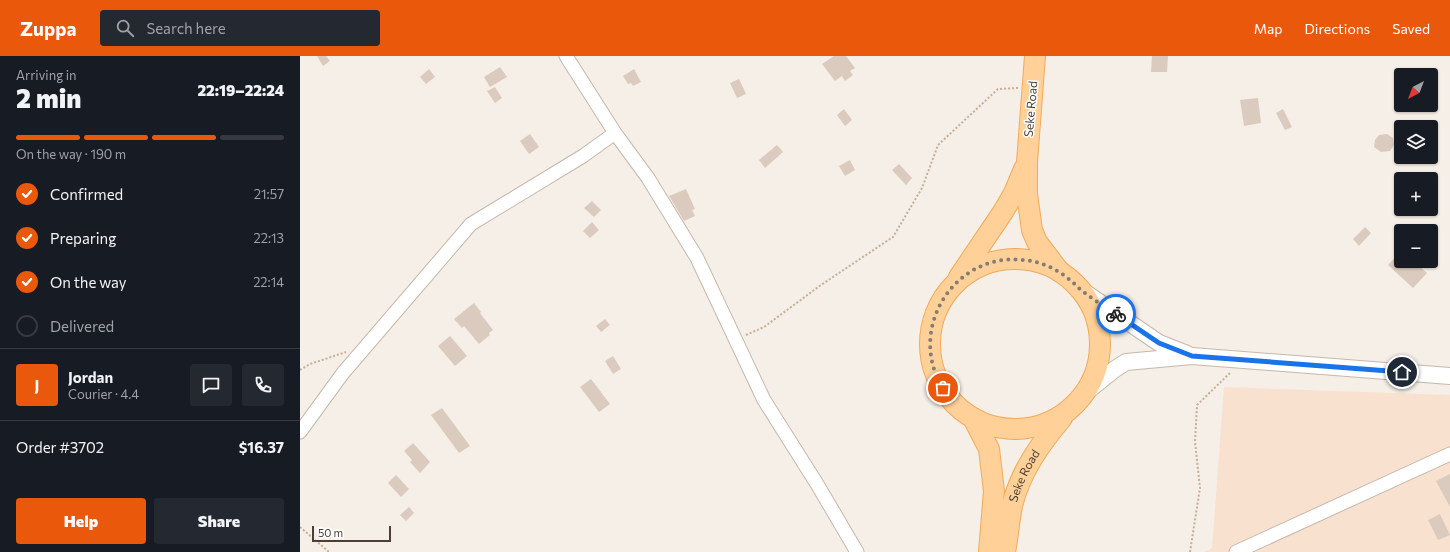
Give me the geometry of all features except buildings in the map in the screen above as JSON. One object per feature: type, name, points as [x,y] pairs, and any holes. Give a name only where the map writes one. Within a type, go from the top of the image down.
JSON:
[{"type":"main road","name":"Seke Road","points":[[1027,162],[1036,56]]},
{"type":"main road","points":[[1027,162],[1027,194],[1032,230],[1037,242],[1059,272]]},
{"type":"main road","points":[[953,285],[1003,212],[1014,193],[1027,162]]},
{"type":"main road","name":"Seke Road","points":[[1006,552],[1012,505],[1022,478],[1045,439],[1067,412],[1085,394],[1094,377],[1099,359],[1100,341],[1097,322],[1090,305],[1080,290],[1059,272],[1042,264],[1023,260],[1004,260],[980,267],[968,273],[953,285],[935,314],[931,330],[931,353],[938,381],[959,408],[973,418],[988,425],[1021,429],[1043,424],[1067,412]]},
{"type":"main road","name":"Seke Road","points":[[973,418],[989,448],[994,491],[989,552]]},
{"type":"street","points":[[566,56],[615,133],[648,178],[697,258],[764,400],[817,484],[857,552]]},
{"type":"street","points":[[300,432],[343,373],[472,224],[583,156],[615,133]]},
{"type":"street","points":[[1080,290],[1159,343],[1192,356]]},
{"type":"street","points":[[1085,394],[1115,369],[1126,362],[1192,356],[1450,376]]},
{"type":"street","points":[[1236,552],[1450,454]]},
{"type":"path","points":[[736,340],[764,327],[821,285],[893,237],[922,188],[938,146],[998,89],[1033,88]]},
{"type":"path","points":[[300,370],[310,364],[346,352]]},
{"type":"path","points":[[1190,552],[1200,488],[1195,442],[1197,405],[1243,360]]},
{"type":"path","points":[[300,527],[329,552]]},
{"type":"shaded area","points":[[1224,387],[1450,395],[1450,552],[1205,552],[1212,548]]},
{"type":"way so far","points":[[943,388],[938,381],[930,348],[931,330],[935,314],[953,285],[968,273],[985,264],[1004,260],[1023,260],[1042,264],[1059,272],[1080,290],[1116,314]]},
{"type":"route","points":[[1116,314],[1159,343],[1192,356],[1402,372]]}]
